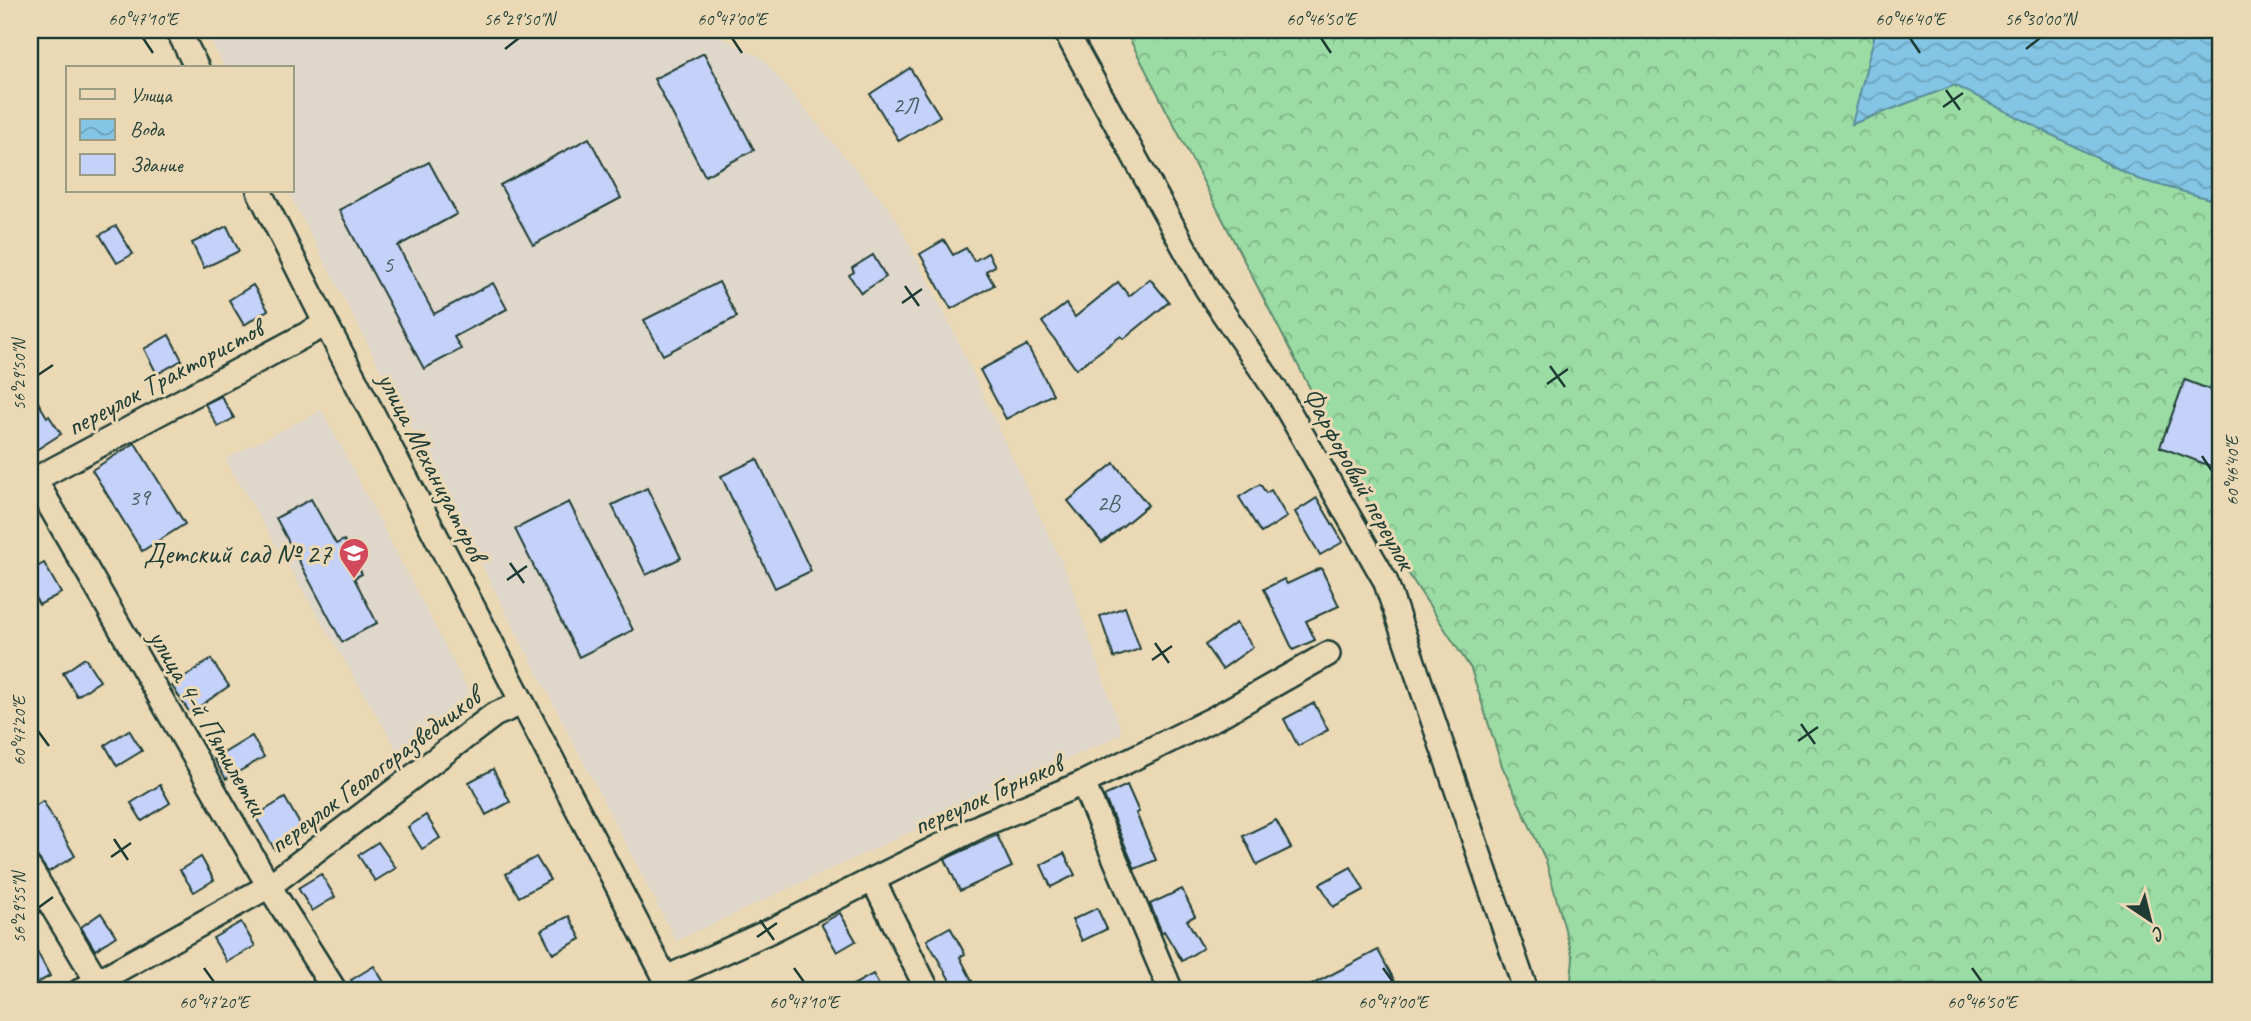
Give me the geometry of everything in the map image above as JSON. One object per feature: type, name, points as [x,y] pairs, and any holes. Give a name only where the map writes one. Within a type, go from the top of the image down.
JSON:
[{"type":"street","points":[[178,30],[196,66]]},
{"type":"street","name":"Фарфоровый переулок","points":[[1065,30],[1207,289],[1281,398],[1385,580],[1527,991]]},
{"type":"street","name":"улица Механизаторов","points":[[260,192],[669,984]]},
{"type":"street","name":"переулок Трактористов","points":[[32,481],[326,324]]},
{"type":"street","name":"улица 4-й Пятилетки","points":[[32,481],[269,886],[335,991]]},
{"type":"street","name":"переулок Горняков","points":[[669,984],[982,825],[1083,783],[1215,718],[1328,654]]},
{"type":"street","name":"переулок Геологоразведчиков","points":[[93,988],[269,886],[494,715],[522,703]]},
{"type":"street","points":[[1083,783],[1171,991]]},
{"type":"street","points":[[30,869],[93,988]]},
{"type":"street","points":[[873,880],[928,991]]},
{"type":"shaded area","points":[[205,30],[707,30],[761,57],[895,216],[950,325],[1068,575],[1122,734],[676,941],[289,192],[294,192],[294,66],[224,66]]},
{"type":"shaded area","name":"Детский сад № 27","points":[[322,410],[474,701],[403,760],[225,459]]},
{"type":"green space","points":[[1125,30],[1876,30],[1853,124],[1955,85],[2138,179],[2221,202],[2221,991],[1570,991],[1573,958],[1546,861],[1502,766],[1471,669],[1395,553]]},
{"type":"water","points":[[1876,30],[2221,30],[2221,202],[2138,179],[1955,85],[1852,124]]},
{"type":"building","points":[[704,53],[754,150],[705,176],[654,79]]},
{"type":"building","points":[[910,68],[940,116],[899,141],[870,94]]},
{"type":"building","points":[[589,138],[621,198],[533,245],[500,185]]},
{"type":"building","points":[[429,162],[457,214],[398,246],[434,314],[493,283],[507,309],[454,337],[461,349],[424,369],[339,210]]},
{"type":"building","points":[[116,226],[133,254],[117,263],[100,235]]},
{"type":"building","points":[[227,226],[239,251],[204,268],[192,243]]},
{"type":"building","points":[[944,240],[953,255],[966,248],[974,261],[988,253],[995,266],[986,271],[994,285],[951,309],[920,254]]},
{"type":"building","points":[[873,255],[886,277],[861,293],[849,275],[854,272],[852,268]]},
{"type":"building","points":[[1150,279],[1169,302],[1124,339],[1121,336],[1076,369],[1042,322],[1066,304],[1075,317],[1118,282],[1129,296]]},
{"type":"building","points":[[719,282],[737,317],[663,355],[644,320]]},
{"type":"building","points":[[253,285],[268,310],[244,325],[229,300]]},
{"type":"building","points":[[169,335],[182,360],[157,374],[144,349]]},
{"type":"building","points":[[1027,345],[1053,394],[1006,419],[980,370]]},
{"type":"building","points":[[2185,380],[2221,394],[2221,470],[2160,447]]},
{"type":"building","points":[[30,389],[61,434],[36,450],[30,440]]},
{"type":"building","points":[[221,396],[234,418],[218,427],[205,404]]},
{"type":"building","points":[[135,443],[185,524],[142,551],[92,470]]},
{"type":"building","points":[[757,459],[811,571],[775,588],[721,476]]},
{"type":"building","points":[[1114,463],[1148,505],[1102,543],[1068,501]]},
{"type":"building","points":[[1260,484],[1266,493],[1271,490],[1287,517],[1261,533],[1239,497]]},
{"type":"building","points":[[647,488],[681,558],[646,575],[612,505]]},
{"type":"building","points":[[1317,498],[1343,542],[1320,555],[1295,512]]},
{"type":"building","points":[[311,499],[336,544],[344,540],[362,574],[354,578],[377,623],[342,642],[276,518]]},
{"type":"building","points":[[569,502],[633,630],[579,657],[515,529]]},
{"type":"building","points":[[44,563],[61,593],[39,605],[30,588],[30,571]]},
{"type":"building","points":[[1321,568],[1339,606],[1306,621],[1315,640],[1293,650],[1264,589],[1284,579],[1287,584]]},
{"type":"building","points":[[1125,607],[1140,649],[1114,658],[1100,616]]},
{"type":"building","points":[[1236,623],[1253,647],[1222,669],[1205,645]]},
{"type":"building","points":[[85,658],[100,681],[77,696],[63,673]]},
{"type":"building","points":[[211,659],[229,686],[190,713],[172,686]]},
{"type":"building","points":[[1314,703],[1328,730],[1298,746],[1284,719]]},
{"type":"building","points":[[129,730],[142,751],[117,766],[105,745]]},
{"type":"building","points":[[252,736],[264,757],[226,779],[214,759]]},
{"type":"building","points":[[493,769],[510,802],[486,815],[469,782]]},
{"type":"building","points":[[160,785],[170,803],[142,821],[131,803]]},
{"type":"building","points":[[1127,785],[1156,860],[1135,869],[1104,796]]},
{"type":"building","points":[[285,798],[305,833],[275,850],[255,816]]},
{"type":"building","points":[[43,801],[75,856],[48,872],[30,846],[30,809]]},
{"type":"building","points":[[426,815],[440,838],[422,849],[408,827]]},
{"type":"building","points":[[1276,820],[1291,848],[1257,865],[1243,836]]},
{"type":"building","points":[[997,835],[1012,867],[960,891],[945,859]]},
{"type":"building","points":[[378,842],[396,868],[375,881],[358,855]]},
{"type":"building","points":[[1064,853],[1075,875],[1051,887],[1041,865]]},
{"type":"building","points":[[201,857],[214,880],[194,892],[180,870]]},
{"type":"building","points":[[536,857],[550,880],[519,897],[506,874]]},
{"type":"building","points":[[1351,867],[1364,890],[1333,907],[1320,884]]},
{"type":"building","points":[[321,874],[335,897],[312,911],[298,888]]},
{"type":"building","points":[[1182,889],[1195,916],[1187,920],[1203,948],[1182,961],[1164,931],[1162,933],[1150,904]]},
{"type":"building","points":[[1097,908],[1107,929],[1082,941],[1072,920]]},
{"type":"building","points":[[101,913],[116,936],[95,950],[81,927]]},
{"type":"building","points":[[840,913],[856,941],[837,952],[821,924]]},
{"type":"building","points":[[569,916],[581,939],[553,954],[541,930]]},
{"type":"building","points":[[241,922],[255,946],[227,962],[213,938]]},
{"type":"building","points":[[950,927],[965,954],[960,957],[977,991],[956,991],[927,940]]},
{"type":"building","points":[[30,938],[50,976],[30,987]]},
{"type":"building","points":[[1378,950],[1400,991],[1300,991]]},
{"type":"building","points":[[374,966],[385,984],[373,991],[358,991],[351,980]]},
{"type":"building","points":[[873,974],[882,991],[842,991]]},
{"type":"place","name":"Детский сад № 27","points":[[354,580]]}]
